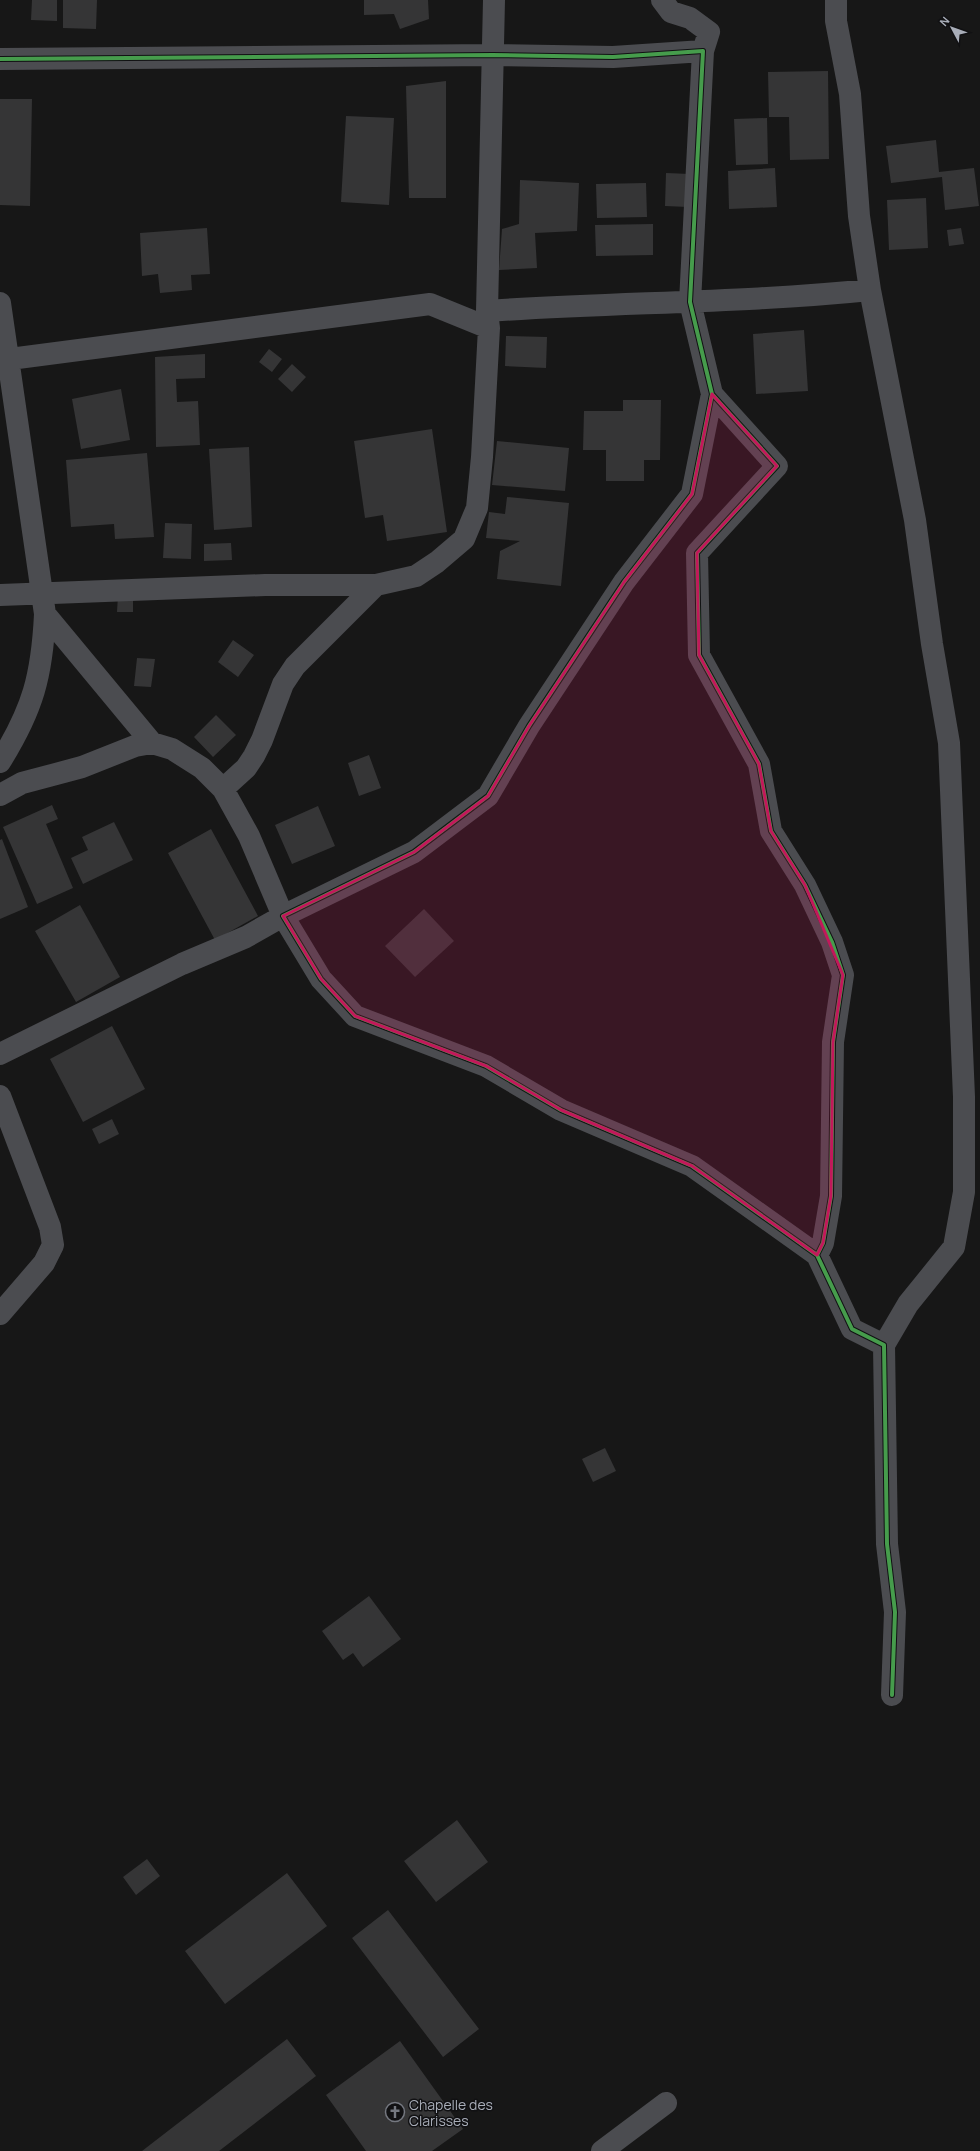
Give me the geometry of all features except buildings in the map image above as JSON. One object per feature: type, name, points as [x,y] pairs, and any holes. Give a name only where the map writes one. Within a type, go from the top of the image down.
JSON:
[{"type":"street","points":[[0,595],[44,604],[265,585],[376,585],[416,576],[437,562],[464,539],[477,508],[482,457],[488,320],[494,0]]},
{"type":"street","points":[[0,1054],[182,964],[246,937],[283,916],[414,852],[488,796],[529,726],[624,582],[692,494],[712,394],[690,302],[703,51],[709,32],[690,18],[671,12],[662,0]]},
{"type":"street","points":[[836,0],[836,21],[850,94],[859,216],[870,290],[915,520],[932,644],[949,744],[964,1097],[964,1192],[954,1247],[908,1304],[884,1345],[887,1544],[895,1612],[892,1695]]},
{"type":"street","points":[[0,59],[493,55],[613,58],[703,51]]},
{"type":"street","points":[[5,359],[430,304],[488,320],[583,304],[762,299],[870,290]]},
{"type":"street","points":[[0,303],[5,359],[44,604],[43,654],[32,702],[18,734],[0,762]]},
{"type":"street","points":[[712,394],[777,466],[697,553],[699,655],[759,764],[771,831],[805,885],[832,942],[843,975],[833,1042],[831,1196],[823,1243],[817,1255]]},
{"type":"street","points":[[223,789],[246,768],[254,756],[262,740],[284,684],[295,666],[376,585]]},
{"type":"street","points":[[44,604],[152,743]]},
{"type":"street","points":[[0,795],[22,783],[82,767],[135,746],[152,743],[172,749],[202,768],[223,789],[249,836],[283,916],[321,979],[355,1016],[486,1066],[560,1110],[692,1166],[817,1255],[852,1329],[884,1345]]},
{"type":"street","points":[[0,1096],[50,1227],[53,1245],[44,1263],[0,1314]]},
{"type":"street","points":[[602,2151],[666,2103]]},
{"type":"highlighted area","points":[[712,394],[777,466],[697,553],[699,655],[759,764],[771,831],[805,885],[843,975],[833,1042],[831,1196],[823,1243],[817,1255],[692,1166],[561,1110],[486,1066],[355,1016],[321,979],[283,916],[414,852],[488,796],[529,726],[624,582],[692,494]]},
{"type":"cycle path","points":[[0,59],[493,55],[613,57],[703,51],[690,302],[712,394],[777,466],[697,553],[699,655],[759,764],[771,831],[805,885],[832,942],[843,975],[833,1042],[831,1196],[823,1243],[817,1255]]},
{"type":"cycle path","points":[[712,394],[692,494],[624,582],[529,726],[488,796],[414,852],[283,916],[321,979],[355,1016],[486,1066],[561,1110],[692,1166],[817,1255],[852,1329],[884,1345],[887,1544],[895,1612],[892,1695]]},
{"type":"place","name":"Chapelle des Clarisses","points":[[395,2112]]}]
